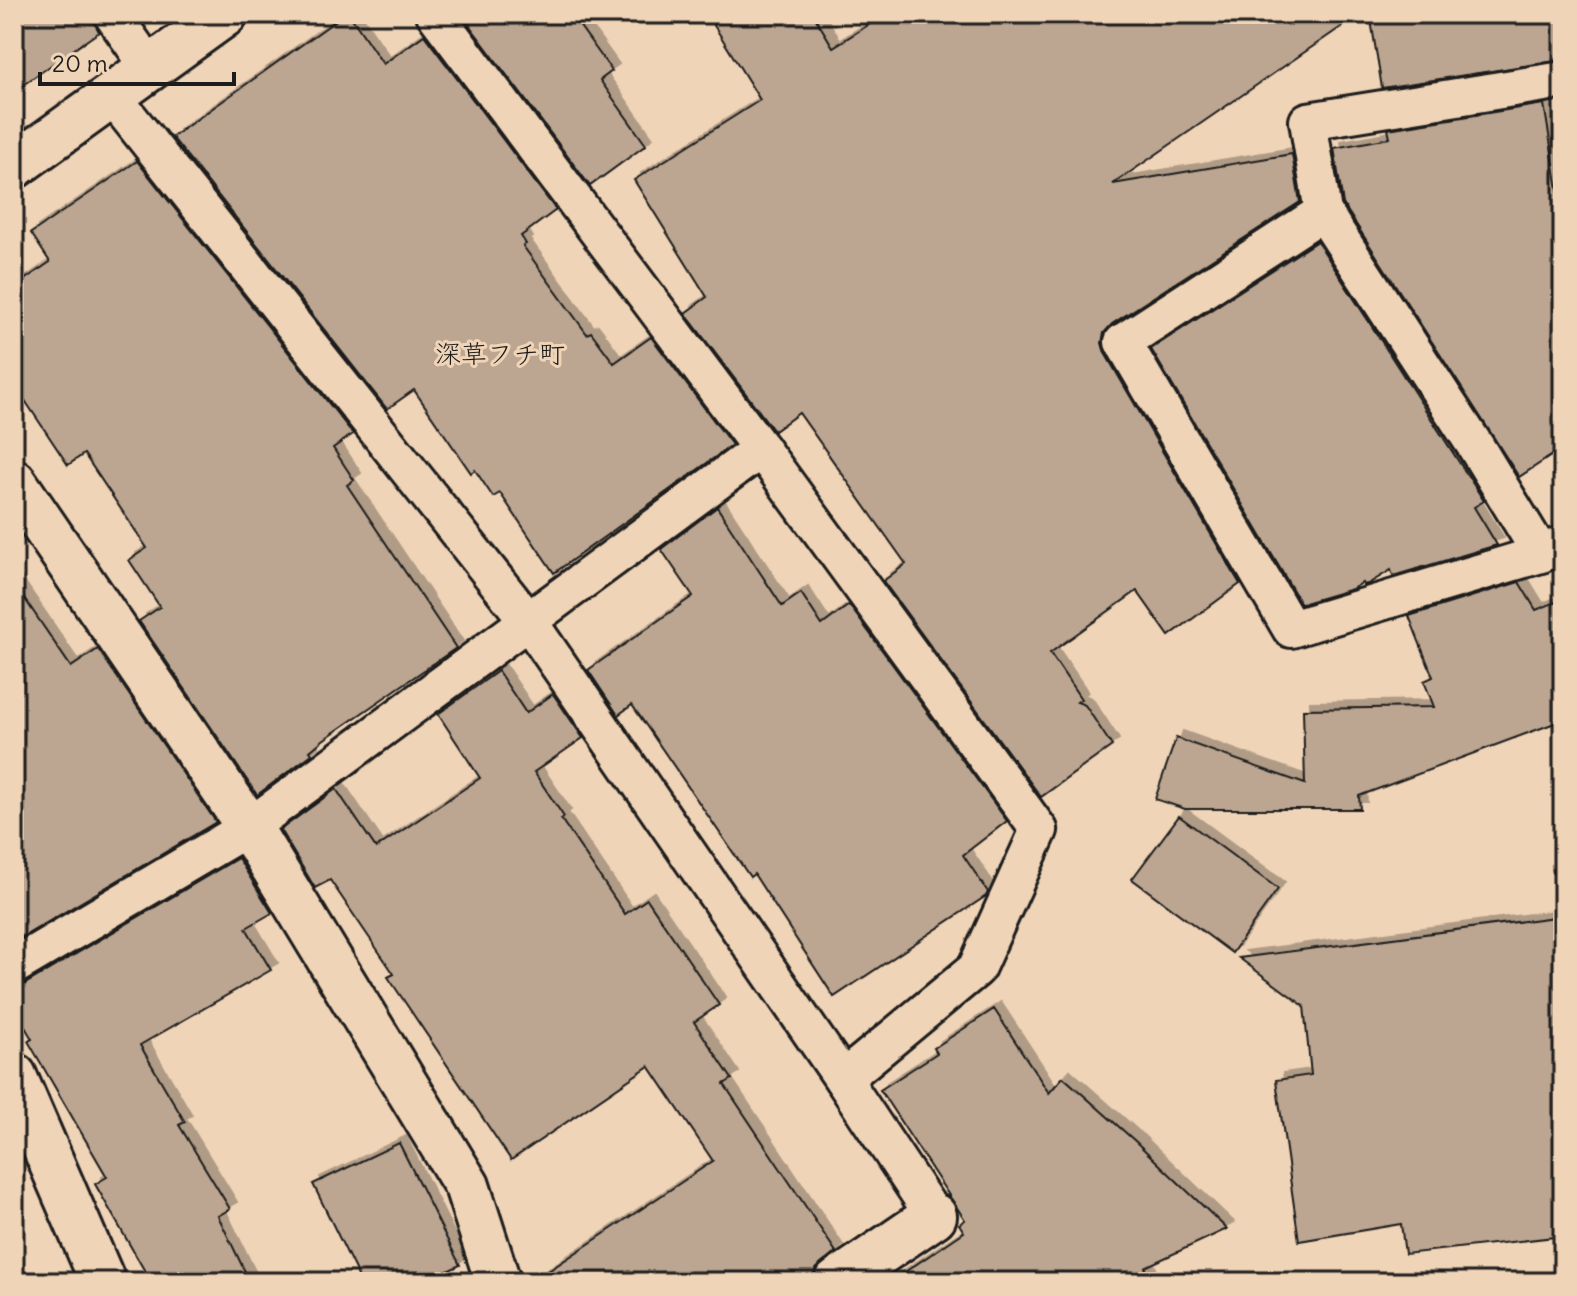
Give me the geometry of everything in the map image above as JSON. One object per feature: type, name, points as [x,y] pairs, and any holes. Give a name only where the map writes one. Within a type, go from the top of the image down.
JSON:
[{"type":"street","points":[[14,166],[225,14]]},
{"type":"street","points":[[14,482],[249,827],[467,1186],[498,1282]]},
{"type":"street","points":[[14,1076],[103,1282]]},
{"type":"street","points":[[837,1282],[934,1216]]},
{"type":"lane","points":[[112,14],[150,68]]},
{"type":"lane","points":[[435,14],[761,449],[1039,830],[976,969],[843,1079]]},
{"type":"lane","points":[[1323,212],[1123,342],[1291,629],[1552,549],[1476,447],[1323,212],[1308,121],[1563,80]]},
{"type":"lane","points":[[112,96],[529,622],[934,1216]]},
{"type":"lane","points":[[14,966],[249,827],[761,449]]},
{"type":"building","points":[[14,14],[91,14],[99,32],[14,91]]},
{"type":"building","points":[[349,14],[383,64],[424,35],[556,210],[521,236],[526,244],[523,246],[587,334],[591,332],[614,363],[651,337],[732,445],[554,573],[500,493],[493,497],[475,470],[471,473],[414,390],[387,409],[172,137]]},
{"type":"building","points":[[461,14],[571,14],[612,71],[600,80],[646,145],[590,186]]},
{"type":"building","points":[[707,14],[813,14],[833,47],[886,14],[1360,14],[1113,184],[1292,154],[1300,202],[1112,324],[1104,333],[1102,343],[1105,353],[1240,584],[1169,636],[1137,591],[1050,653],[1081,699],[1077,702],[1085,705],[1112,746],[1041,797],[883,581],[906,564],[799,413],[774,431],[685,313],[707,297],[634,180],[760,100]]},
{"type":"building","points":[[1370,14],[1563,14],[1563,60],[1382,88]]},
{"type":"building","points":[[1544,104],[1563,220],[1563,448],[1519,477],[1343,204],[1334,148],[1390,138],[1388,129]]},
{"type":"building","points":[[137,161],[353,434],[333,448],[354,480],[347,485],[456,648],[323,740],[310,751],[312,754],[257,795],[139,621],[160,607],[129,560],[147,548],[84,454],[68,465],[14,384],[14,287],[50,262],[31,233]]},
{"type":"building","points":[[1317,241],[1484,501],[1474,507],[1497,545],[1393,576],[1391,570],[1368,584],[1362,583],[1352,589],[1301,604],[1151,349]]},
{"type":"building","points":[[717,507],[782,606],[801,593],[822,625],[849,605],[1007,821],[963,855],[988,892],[986,896],[834,997],[754,874],[750,877],[632,705],[618,715],[588,670],[693,596],[661,549]]},
{"type":"building","points":[[1519,582],[1536,610],[1563,599],[1563,720],[1359,796],[1360,809],[1185,809],[1155,799],[1176,738],[1305,784],[1303,709],[1434,707],[1424,681],[1433,677],[1409,616]]},
{"type":"building","points":[[14,583],[71,667],[98,649],[216,822],[14,942]]},
{"type":"building","points":[[498,671],[526,713],[553,694],[583,738],[534,772],[564,817],[561,819],[625,914],[647,899],[719,1005],[694,1022],[732,1079],[724,1084],[836,1252],[815,1270],[812,1282],[532,1282],[713,1161],[649,1066],[511,1160],[388,977],[394,974],[330,880],[315,888],[280,830],[336,789],[376,848],[480,778],[438,714]]},
{"type":"building","points":[[1179,816],[1278,889],[1232,953],[1132,879]]},
{"type":"building","points":[[238,858],[272,913],[246,928],[271,970],[140,1045],[185,1122],[179,1125],[230,1209],[218,1216],[250,1282],[151,1282],[95,1184],[107,1177],[28,1041],[32,1039],[14,1008],[14,987],[25,984]]},
{"type":"building","points":[[1563,916],[1563,1236],[1405,1254],[1401,1224],[1299,1241],[1276,1080],[1311,1075],[1304,1006],[1239,958]]},
{"type":"building","points":[[994,1009],[1049,1093],[1063,1077],[1227,1229],[1145,1267],[1152,1282],[890,1282],[964,1232],[959,1224],[965,1220],[880,1090],[937,1053],[934,1048]]},
{"type":"building","points":[[399,1143],[460,1265],[425,1282],[361,1282],[313,1184]]},
{"type":"district","name":"深草フチ町","points":[[500,353]]}]
